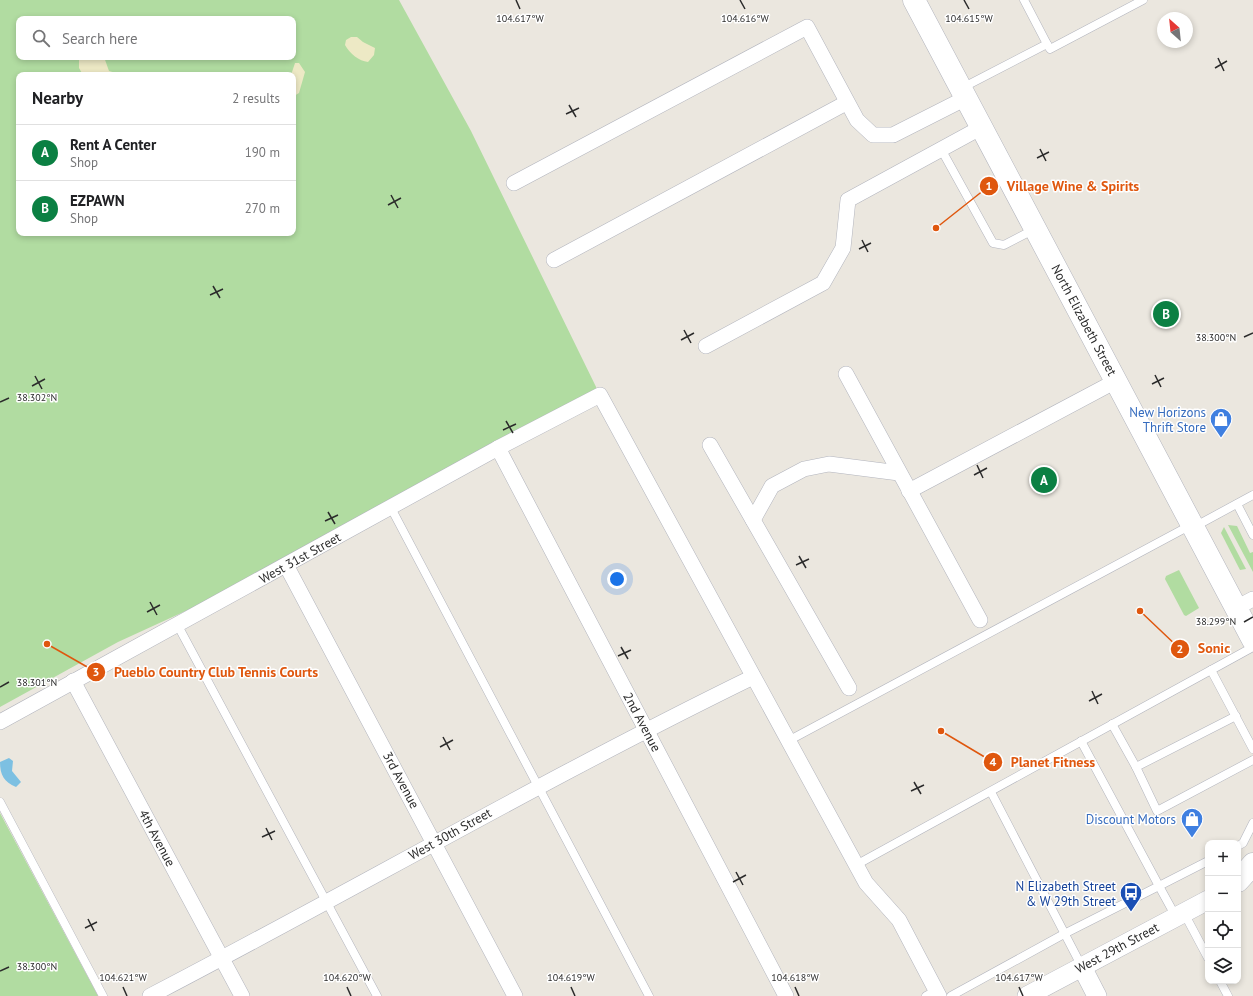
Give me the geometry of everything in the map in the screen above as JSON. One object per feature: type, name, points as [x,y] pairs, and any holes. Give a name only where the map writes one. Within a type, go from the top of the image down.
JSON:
[{"type":"main road","name":"North Elizabeth Street","points":[[914,0],[1193,526],[1244,603],[1253,640]]},
{"type":"main road","points":[[1241,880],[1253,864]]},
{"type":"main road","points":[[1241,884],[1253,884]]},
{"type":"street","points":[[514,183],[807,26],[846,103],[857,120],[873,135],[893,135],[964,93]]},
{"type":"street","points":[[554,260],[846,103]]},
{"type":"street","points":[[706,346],[823,283],[842,248],[848,200],[982,127]]},
{"type":"street","points":[[846,374],[980,620]]},
{"type":"street","points":[[909,491],[1116,381]]},
{"type":"street","name":"West 31st Street","points":[[0,722],[498,448],[600,395],[753,677]]},
{"type":"street","points":[[710,445],[849,688]]},
{"type":"street","name":"2nd Avenue","points":[[498,448],[786,996]]},
{"type":"street","points":[[753,520],[772,486],[804,469],[829,464],[900,473]]},
{"type":"street","name":"3rd Avenue","points":[[286,565],[515,996]]},
{"type":"street","points":[[753,677],[866,883],[899,920],[934,994]]},
{"type":"street","name":"West 30th Street","points":[[150,996],[327,902],[537,786],[645,729],[753,677]]},
{"type":"street","name":"4th Avenue","points":[[74,681],[242,996]]},
{"type":"street","points":[[1241,882],[1253,876]]},
{"type":"street","name":"West 29th Street","points":[[1027,996],[1205,902]]},
{"type":"street","points":[[1082,967],[1097,996]]},
{"type":"lane","points":[[1024,0],[1050,49],[1131,3],[1142,0]]},
{"type":"lane","points":[[964,93],[1047,44]]},
{"type":"lane","points":[[941,149],[994,243],[1004,245],[1036,229]]},
{"type":"lane","points":[[788,741],[1253,495]]},
{"type":"lane","points":[[1237,504],[1253,535]]},
{"type":"lane","points":[[391,508],[649,996]]},
{"type":"lane","points":[[177,624],[377,996]]},
{"type":"lane","points":[[856,865],[1253,647]]},
{"type":"lane","points":[[1211,670],[1253,749]]},
{"type":"lane","points":[[1136,767],[1236,716]]},
{"type":"lane","points":[[1112,724],[1136,767],[1157,810],[1253,760]]},
{"type":"lane","points":[[1081,741],[1159,886],[1205,953]]},
{"type":"lane","points":[[991,792],[1082,967]]},
{"type":"lane","points":[[0,802],[102,996]]},
{"type":"lane","points":[[1241,844],[1253,823]]},
{"type":"lane","points":[[951,996],[1064,934],[1205,863]]},
{"type":"lane","points":[[1222,984],[1228,996]]},
{"type":"green space","points":[[0,0],[399,0],[471,131],[600,395],[286,565],[118,642],[0,707]]},
{"type":"green space","points":[[1228,525],[1237,526],[1250,553],[1253,552],[1253,572]]},
{"type":"green space","points":[[1224,527],[1246,569],[1240,570],[1221,533]]},
{"type":"green space","points":[[1179,570],[1199,608],[1186,616],[1184,615],[1165,579],[1166,576]]},
{"type":"green space","points":[[0,813],[98,996],[0,996]]},
{"type":"sand","points":[[351,37],[357,37],[375,48],[374,55],[368,62],[358,59],[347,48],[345,45],[346,40]]},
{"type":"sand","points":[[79,60],[105,60],[109,71],[112,72],[81,72],[79,68]]},
{"type":"sand","points":[[295,63],[299,63],[305,72],[299,93],[296,95],[296,72],[292,72]]},
{"type":"water","points":[[9,758],[13,761],[12,771],[21,782],[16,787],[8,783],[1,771],[0,762]]},
{"type":"place","name":"Village Wine & Spirits","points":[[936,228]]},
{"type":"place","name":"EZPAWN","points":[[1166,314]]},
{"type":"place","name":"New Horizons Thrift Store","points":[[1221,438]]},
{"type":"place","name":"Rent A Center","points":[[1044,480]]},
{"type":"place","name":"Sonic","points":[[1140,611]]},
{"type":"place","name":"Pueblo Country Club Tennis Courts","points":[[47,644]]},
{"type":"place","name":"Planet Fitness","points":[[941,731]]},
{"type":"place","name":"Discount Motors","points":[[1192,838]]},
{"type":"place","name":"N Elizabeth Street & W 29th Street","points":[[1131,912]]}]
